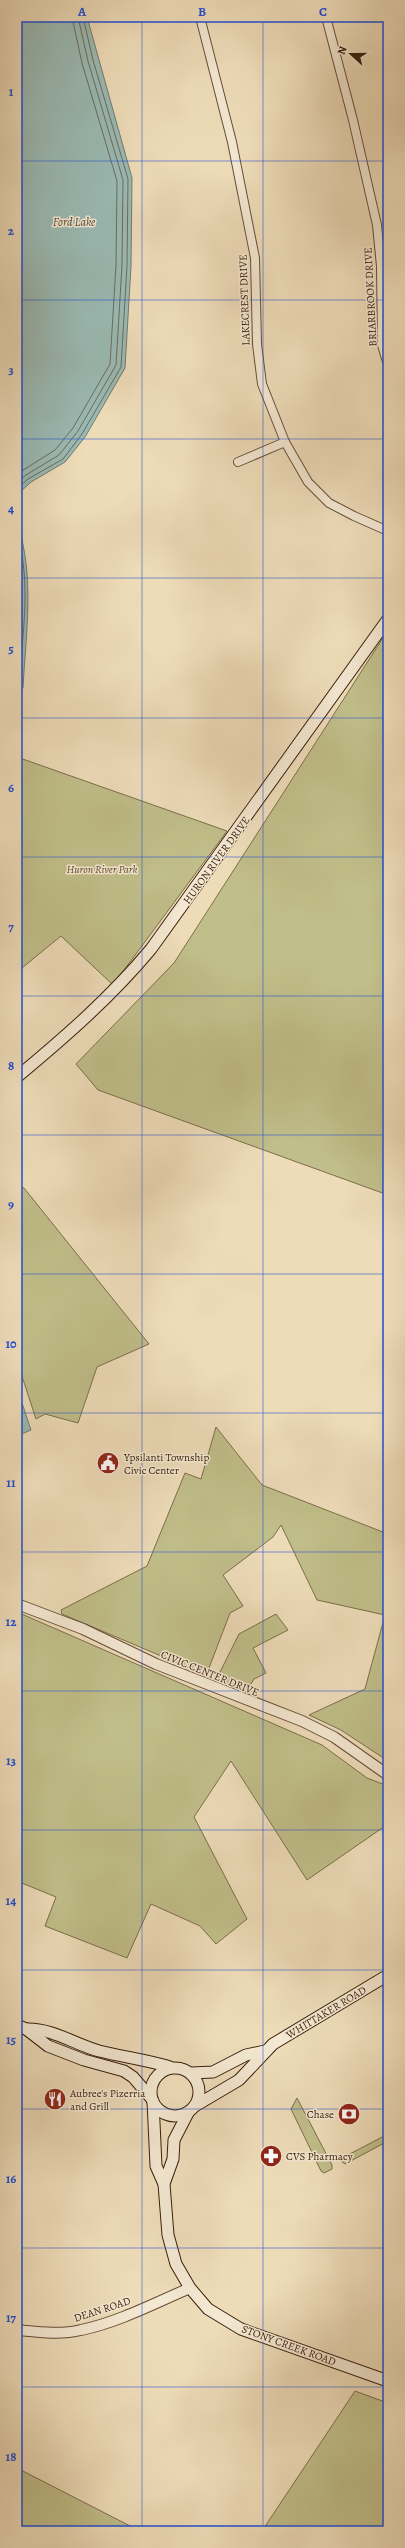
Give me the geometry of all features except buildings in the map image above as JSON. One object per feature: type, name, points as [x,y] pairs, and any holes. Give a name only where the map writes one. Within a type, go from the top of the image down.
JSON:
[{"type":"main road","name":"HURON RIVER DRIVE","points":[[17,1077],[93,1012],[123,982],[151,949],[388,619]]},
{"type":"main road","name":"WHITTAKER ROAD","points":[[192,2073],[213,2072],[246,2055],[265,2051],[388,1975]]},
{"type":"main road","points":[[21,2027],[39,2028],[98,2050],[146,2059],[170,2067],[181,2067],[192,2073],[199,2085],[200,2094],[192,2109],[178,2116],[167,2115],[157,2109],[152,2099],[133,2077],[124,2071],[84,2060],[48,2046],[21,2027]]},
{"type":"main road","name":"WHITTAKER ROAD","points":[[192,2109],[239,2080],[255,2065],[265,2051]]},
{"type":"main road","points":[[152,2099],[152,2083],[159,2073],[170,2067]]},
{"type":"main road","name":"STONY CREEK ROAD","points":[[152,2099],[156,2166],[164,2184],[168,2235],[176,2264],[190,2288],[208,2309],[241,2328],[388,2381]]},
{"type":"main road","name":"STONY CREEK ROAD","points":[[164,2184],[173,2159],[174,2140],[192,2109]]},
{"type":"street","name":"LAKECREST DRIVE","points":[[200,17],[232,142],[255,258],[256,344],[262,384],[285,442],[308,482],[329,503],[388,531]]},
{"type":"street","name":"BRIARBROOK DRIVE","points":[[326,17],[353,120],[377,225],[381,266],[382,345],[388,365]]},
{"type":"street","points":[[238,462],[285,442]]},
{"type":"street","name":"CIVIC CENTER DRIVE","points":[[17,1604],[83,1629],[156,1664],[302,1721],[334,1737],[388,1775]]},
{"type":"street","name":"DEAN ROAD","points":[[17,2330],[49,2334],[80,2331],[114,2320],[190,2288]]},
{"type":"green space","points":[[388,630],[388,1195],[98,1090],[76,1064],[174,963]]},
{"type":"green space","name":"Huron River Park","points":[[17,757],[227,831],[113,985],[61,936],[17,972]]},
{"type":"green space","points":[[17,1187],[24,1188],[149,1344],[97,1367],[78,1423],[45,1414],[36,1419],[17,1361]]},
{"type":"green space","points":[[216,1427],[262,1485],[388,1534],[388,1761],[341,1730],[309,1715],[365,1689],[385,1615],[317,1600],[281,1525],[273,1537],[223,1575],[243,1606],[230,1613],[209,1668],[199,1672],[62,1614],[61,1610],[147,1566],[185,1473],[201,1479]]},
{"type":"green space","points":[[17,1612],[322,1745],[367,1778],[388,1786],[388,1824],[307,1880],[231,1761],[194,1817],[247,1919],[216,1944],[200,1926],[151,1904],[127,1958],[45,1926],[56,1897],[17,1881]]},
{"type":"green space","points":[[276,1614],[288,1630],[253,1648],[266,1673],[254,1679],[246,1692],[223,1683],[220,1672],[239,1634]]},
{"type":"green space","points":[[297,2098],[332,2165],[332,2169],[324,2173],[321,2171],[291,2109]]},
{"type":"green space","points":[[388,2134],[388,2141],[345,2164],[341,2161],[342,2158]]},
{"type":"green space","points":[[355,2391],[388,2403],[388,2531],[262,2531]]},
{"type":"green space","points":[[17,2468],[134,2528],[150,2531],[17,2531]]},
{"type":"water","name":"Ford Lake","points":[[17,17],[87,17],[132,178],[131,266],[125,368],[85,437],[65,462],[31,482],[18,494],[17,504]]},
{"type":"water","points":[[17,522],[23,542],[26,563],[28,604],[23,688],[17,693]]},
{"type":"water","points":[[17,1388],[31,1430],[17,1436]]},
{"type":"place","name":"Ypsilanti Township Civic Center","points":[[108,1463]]},
{"type":"place","name":"Aubree's Pizerria and Grill","points":[[55,2099]]},
{"type":"place","name":"Chase","points":[[349,2114]]},
{"type":"place","name":"CVS Pharmacy","points":[[271,2156]]}]
